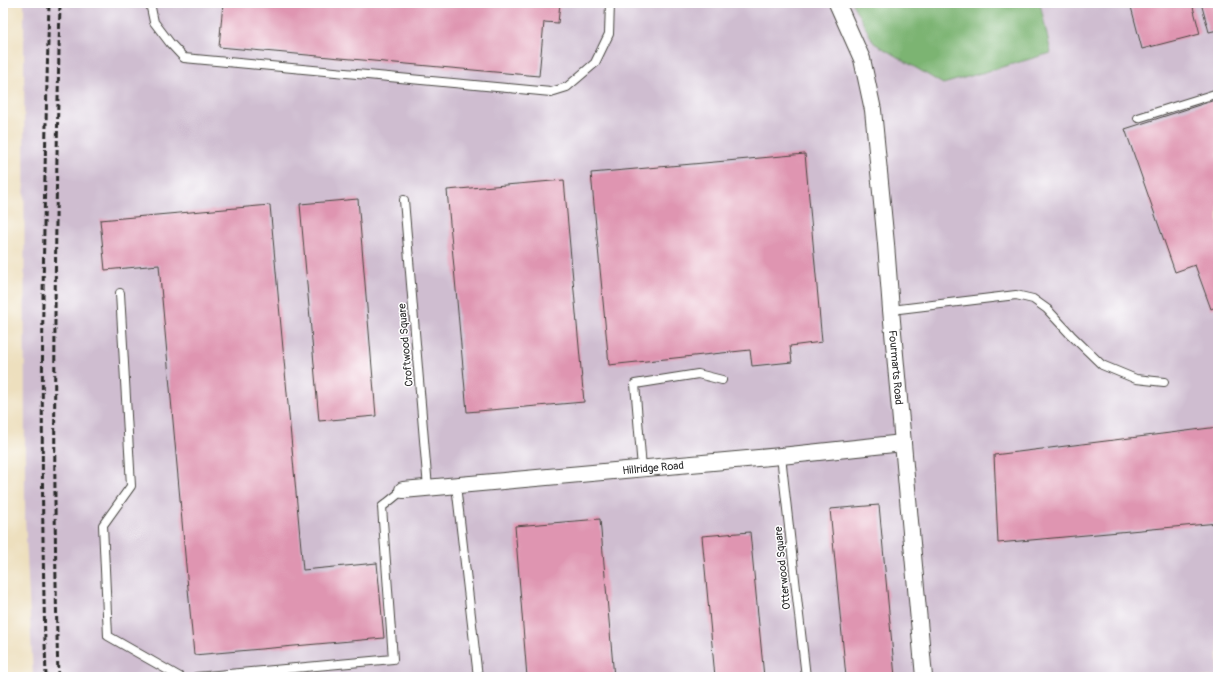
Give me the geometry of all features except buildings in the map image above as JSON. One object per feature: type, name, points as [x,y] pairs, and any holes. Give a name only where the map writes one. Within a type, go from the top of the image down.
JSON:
[{"type":"street","name":"Fourmarts Road","points":[[837,3],[862,59],[873,110],[924,677]]},
{"type":"street","name":"Hillridge Road","points":[[403,490],[781,456],[903,443]]},
{"type":"lane","points":[[150,3],[154,22],[184,58],[550,92],[566,87],[595,63],[609,34],[610,3]]},
{"type":"lane","points":[[1138,118],[1218,93]]},
{"type":"lane","name":"Croftwood Square","points":[[404,200],[428,488]]},
{"type":"lane","points":[[120,293],[131,486],[103,524],[108,636],[180,677]]},
{"type":"lane","points":[[891,310],[1016,295],[1033,299],[1047,309],[1102,365],[1136,379],[1164,382]]},
{"type":"lane","points":[[642,468],[635,384],[698,374],[722,380]]},
{"type":"lane","name":"Otterwood Square","points":[[781,456],[806,677]]},
{"type":"lane","points":[[456,485],[478,677]]},
{"type":"lane","points":[[196,677],[393,659],[382,507],[403,490]]},
{"type":"shaded area","points":[[24,3],[1218,3],[1218,677],[33,677],[25,517]]},
{"type":"green space","points":[[852,3],[1040,3],[1051,53],[943,84],[874,43]]},
{"type":"railway","points":[[46,677],[42,424],[49,3]]},
{"type":"railway","points":[[58,677],[55,508],[55,340],[60,3]]}]
